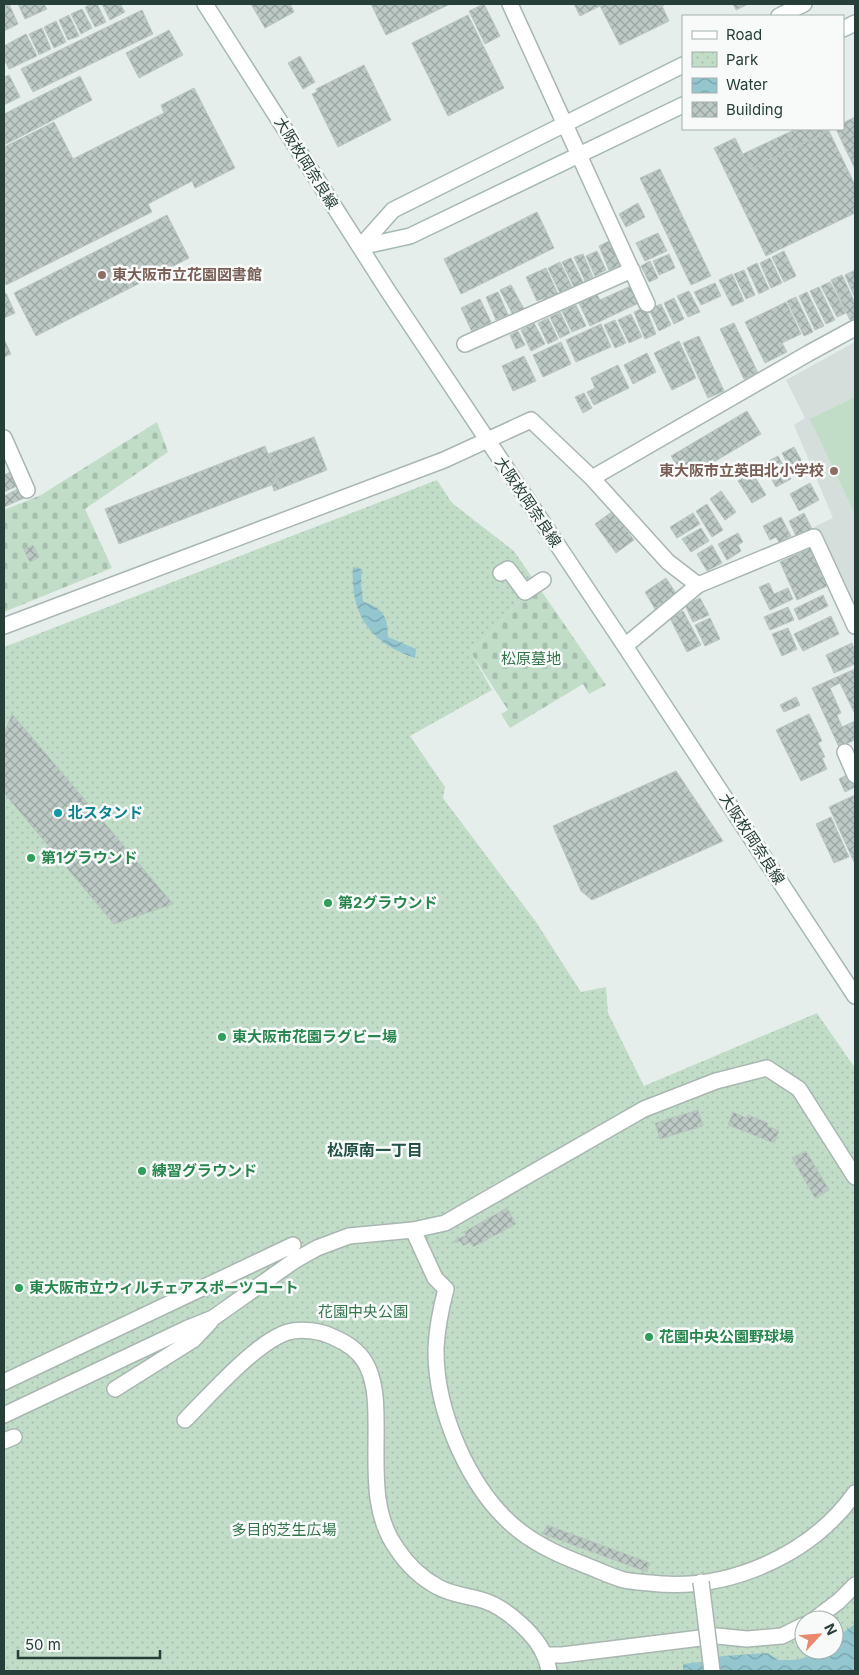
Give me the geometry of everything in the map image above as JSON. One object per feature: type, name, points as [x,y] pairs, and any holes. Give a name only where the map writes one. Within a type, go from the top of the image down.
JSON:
[{"type":"street","name":"大阪枚岡奈良線","points":[[205,4],[487,442],[625,646],[855,996]]},
{"type":"street","points":[[510,4],[647,304]]},
{"type":"street","points":[[781,15],[804,4]]},
{"type":"street","points":[[360,247],[393,210],[682,66]]},
{"type":"street","points":[[360,247],[410,236],[682,105]]},
{"type":"street","points":[[466,344],[632,270]]},
{"type":"street","points":[[592,478],[855,328]]},
{"type":"street","points":[[4,626],[444,460],[487,442],[531,420],[592,478],[668,562],[698,585]]},
{"type":"street","points":[[4,441],[27,490]]},
{"type":"street","points":[[625,646],[698,585],[814,537],[855,626]]},
{"type":"street","points":[[501,573],[508,569],[525,592],[542,580]]},
{"type":"street","points":[[844,752],[855,775]]},
{"type":"street","points":[[115,1389],[193,1340],[213,1318],[294,1261],[317,1248],[349,1236],[413,1230],[445,1223],[644,1109],[716,1081],[767,1068],[799,1089],[855,1177]]},
{"type":"street","points":[[413,1230],[435,1278],[446,1289],[436,1348],[438,1379],[454,1439],[474,1477],[498,1510],[520,1531],[551,1552],[625,1580],[666,1585],[701,1582],[741,1574],[770,1563],[800,1546],[825,1528],[855,1493]]},
{"type":"street","points":[[4,1382],[292,1244]]},
{"type":"street","points":[[4,1415],[213,1318]]},
{"type":"street","points":[[185,1420],[265,1344],[289,1332],[310,1331],[330,1335],[350,1345],[364,1361],[372,1378],[376,1404],[378,1503],[384,1524],[396,1548],[414,1570],[438,1588],[486,1602],[506,1612],[527,1630],[545,1655],[549,1671]]},
{"type":"street","points":[[701,1582],[712,1671]]},
{"type":"street","points":[[827,1610],[855,1585]]},
{"type":"street","points":[[545,1655],[562,1655],[717,1636],[747,1639],[782,1636],[794,1630]]},
{"type":"shaded area","name":"東大阪市立英田北小学校","points":[[855,342],[855,613],[814,527],[833,518],[794,425],[805,418],[786,380]]},
{"type":"green space","points":[[855,397],[855,514],[810,419]]},
{"type":"green space","points":[[157,422],[168,452],[85,509],[112,568],[4,612],[4,510],[41,495]]},
{"type":"green space","name":"花園中央公園","points":[[437,480],[452,503],[514,551],[540,589],[523,598],[471,653],[492,690],[410,736],[445,787],[443,798],[536,922],[581,992],[606,987],[608,1013],[644,1086],[817,1013],[855,1068],[855,1671],[4,1671],[4,647]]},
{"type":"green space","name":"松原墓地","points":[[540,589],[606,685],[589,694],[583,684],[510,728],[501,714],[508,710],[471,653],[523,598]]},
{"type":"water","points":[[353,567],[362,569],[363,601],[380,610],[383,614],[387,624],[388,637],[416,649],[415,658],[399,652],[386,644],[366,625],[359,613],[355,599]]},
{"type":"water","points":[[855,1624],[855,1671],[683,1671],[683,1664],[723,1656],[768,1653],[778,1660],[844,1660],[844,1632]]},
{"type":"building","points":[[9,4],[18,24],[4,31],[4,6]]},
{"type":"building","points":[[18,4],[44,4],[47,9],[25,19]]},
{"type":"building","points":[[97,4],[106,22],[95,27],[85,7]]},
{"type":"building","points":[[102,4],[120,4],[125,12],[110,20]]},
{"type":"building","points":[[251,4],[290,4],[294,12],[265,28]]},
{"type":"building","points":[[371,4],[450,4],[386,35]]},
{"type":"building","points":[[484,4],[500,36],[485,44],[469,11]]},
{"type":"building","points":[[574,4],[666,4],[662,6],[669,21],[620,45],[600,6],[580,16]]},
{"type":"building","points":[[733,4],[748,4],[736,10]]},
{"type":"building","points":[[82,9],[92,28],[81,34],[71,14]]},
{"type":"building","points":[[142,10],[153,34],[33,92],[21,69]]},
{"type":"building","points":[[69,15],[79,36],[68,40],[59,20]]},
{"type":"building","points":[[468,15],[504,88],[448,116],[412,43]]},
{"type":"building","points":[[56,21],[66,42],[54,48],[44,27]]},
{"type":"building","points":[[42,28],[51,49],[39,55],[29,34]]},
{"type":"building","points":[[169,30],[183,55],[139,78],[126,53]]},
{"type":"building","points":[[26,34],[37,56],[9,69],[4,59],[4,46]]},
{"type":"building","points":[[300,56],[315,82],[303,89],[288,63]]},
{"type":"building","points":[[364,65],[391,120],[338,147],[312,94],[317,92],[316,89]]},
{"type":"building","points":[[9,75],[20,97],[4,105],[4,77]]},
{"type":"building","points":[[80,76],[92,100],[4,145],[4,114]]},
{"type":"building","points":[[194,88],[235,168],[195,188],[192,181],[148,204],[152,212],[6,285],[4,282],[4,147],[54,122],[73,159],[164,113],[161,105]]},
{"type":"building","points":[[855,117],[855,169],[836,130],[844,130],[844,122]]},
{"type":"building","points":[[794,130],[829,131],[750,169],[743,154]]},
{"type":"building","points":[[829,131],[855,185],[855,213],[766,256],[714,148],[735,138],[750,169]]},
{"type":"building","points":[[660,169],[711,276],[691,285],[640,178]]},
{"type":"building","points":[[638,203],[645,217],[626,227],[619,214]]},
{"type":"building","points":[[537,212],[554,248],[461,294],[444,259]]},
{"type":"building","name":"東大阪市立花園図書館","points":[[167,215],[189,258],[36,336],[14,293]]},
{"type":"building","points":[[658,233],[667,251],[645,261],[636,243]]},
{"type":"building","points":[[613,239],[624,263],[609,270],[599,246]]},
{"type":"building","points":[[597,251],[606,270],[595,276],[586,256]]},
{"type":"building","points":[[784,251],[796,276],[784,282],[772,257]]},
{"type":"building","points":[[583,254],[593,277],[585,281],[574,257]]},
{"type":"building","points":[[669,254],[675,268],[659,275],[653,261]]},
{"type":"building","points":[[571,258],[583,282],[574,287],[562,262]]},
{"type":"building","points":[[770,258],[782,283],[771,288],[760,263]]},
{"type":"building","points":[[650,261],[658,278],[649,282],[641,266]]},
{"type":"building","points":[[560,262],[572,287],[560,293],[548,268]]},
{"type":"building","points":[[757,263],[769,289],[759,294],[747,268]]},
{"type":"building","points":[[546,268],[558,294],[545,300],[544,298],[537,301],[526,277]]},
{"type":"building","points":[[744,270],[755,295],[746,299],[734,274]]},
{"type":"building","points":[[855,270],[855,298],[845,275]]},
{"type":"building","points":[[732,274],[744,301],[732,306],[719,280]]},
{"type":"building","points":[[842,275],[855,303],[855,318],[850,320],[831,280]]},
{"type":"building","points":[[830,282],[846,313],[837,317],[821,286]]},
{"type":"building","points":[[715,283],[721,296],[701,305],[694,292]]},
{"type":"building","points":[[511,285],[524,309],[513,315],[500,290]]},
{"type":"building","points":[[633,285],[641,302],[590,326],[578,301],[596,293],[600,300]]},
{"type":"building","points":[[819,287],[835,320],[826,324],[810,291]]},
{"type":"building","points":[[689,291],[700,312],[688,317],[677,296]]},
{"type":"building","points":[[498,292],[508,315],[496,320],[486,297]]},
{"type":"building","points":[[807,292],[824,326],[815,330],[799,296]]},
{"type":"building","points":[[6,293],[15,313],[4,318],[4,294]]},
{"type":"building","points":[[796,297],[813,332],[804,336],[787,301]]},
{"type":"building","points":[[674,298],[684,319],[674,324],[664,303]]},
{"type":"building","points":[[480,299],[491,322],[472,332],[461,308]]},
{"type":"building","points":[[786,302],[801,334],[782,343],[787,352],[765,363],[745,322]]},
{"type":"building","points":[[661,304],[671,325],[659,331],[649,309]]},
{"type":"building","points":[[576,305],[586,326],[572,332],[562,311]]},
{"type":"building","points":[[645,307],[656,334],[645,339],[634,312]]},
{"type":"building","points":[[560,312],[570,333],[560,338],[550,317]]},
{"type":"building","points":[[631,314],[642,337],[629,343],[618,320]]},
{"type":"building","points":[[548,318],[558,339],[548,344],[538,323]]},
{"type":"building","points":[[615,320],[626,343],[615,348],[604,325]]},
{"type":"building","points":[[534,323],[545,344],[531,351],[521,330]]},
{"type":"building","points":[[734,323],[758,373],[744,379],[720,329]]},
{"type":"building","points":[[601,324],[611,347],[576,362],[566,340]]},
{"type":"building","points":[[518,331],[525,345],[516,349],[510,335]]},
{"type":"building","points":[[699,336],[724,391],[708,398],[683,343]]},
{"type":"building","points":[[4,339],[11,354],[4,357]]},
{"type":"building","points":[[679,341],[696,378],[672,390],[654,353]]},
{"type":"building","points":[[561,342],[571,364],[543,377],[533,355]]},
{"type":"building","points":[[647,353],[656,372],[633,384],[624,365]]},
{"type":"building","points":[[524,356],[536,381],[513,391],[502,366]]},
{"type":"building","points":[[618,365],[629,388],[594,405],[587,392],[595,388],[591,378]]},
{"type":"building","points":[[584,393],[592,408],[583,413],[575,397]]},
{"type":"building","points":[[747,411],[761,434],[685,479],[671,456]]},
{"type":"building","points":[[314,437],[327,470],[274,491],[272,484],[279,482],[268,454]]},
{"type":"building","points":[[265,446],[279,482],[119,544],[105,509]]},
{"type":"building","points":[[794,447],[806,469],[800,473],[796,466],[790,469],[782,453]]},
{"type":"building","points":[[778,456],[791,479],[776,487],[763,464]]},
{"type":"building","points":[[13,471],[19,485],[4,492],[4,475]]},
{"type":"building","points":[[752,472],[766,495],[752,503],[738,481]]},
{"type":"building","points":[[810,483],[819,500],[799,511],[790,494]]},
{"type":"building","points":[[20,488],[24,498],[4,507],[4,496]]},
{"type":"building","points":[[721,491],[736,512],[725,520],[710,499]]},
{"type":"building","points":[[707,504],[723,530],[712,537],[696,511]]},
{"type":"building","points":[[613,511],[634,540],[616,553],[595,524]]},
{"type":"building","points":[[693,513],[700,524],[677,538],[670,527]]},
{"type":"building","points":[[804,513],[812,529],[796,536],[789,521]]},
{"type":"building","points":[[781,517],[791,536],[779,542],[776,537],[770,540],[763,526]]},
{"type":"building","points":[[701,528],[709,541],[691,552],[682,539]]},
{"type":"building","points":[[738,533],[743,542],[738,545],[741,551],[727,560],[718,544]]},
{"type":"building","points":[[33,545],[39,557],[30,562],[24,550]]},
{"type":"building","points":[[712,545],[722,563],[707,571],[697,554]]},
{"type":"building","points":[[810,548],[827,586],[797,600],[780,562]]},
{"type":"building","points":[[666,578],[677,595],[655,609],[645,592]]},
{"type":"building","points":[[769,583],[774,594],[788,588],[793,599],[770,610],[759,587]]},
{"type":"building","points":[[823,595],[828,606],[799,620],[794,609]]},
{"type":"building","points":[[700,598],[709,615],[693,622],[685,605]]},
{"type":"building","points":[[788,607],[794,620],[770,630],[764,617]]},
{"type":"building","points":[[683,611],[701,645],[687,652],[670,618]]},
{"type":"building","points":[[831,616],[839,634],[803,651],[794,634]]},
{"type":"building","points":[[710,618],[720,639],[705,646],[695,625]]},
{"type":"building","points":[[788,628],[797,649],[782,656],[772,634]]},
{"type":"building","points":[[852,643],[855,651],[855,664],[834,673],[826,655]]},
{"type":"building","points":[[855,669],[855,714],[840,683],[830,688],[841,713],[837,715],[842,727],[855,721],[855,740],[839,747],[812,688]]},
{"type":"building","points":[[796,697],[800,705],[784,712],[780,705]]},
{"type":"building","name":"北スタンド","points":[[12,714],[173,904],[114,924],[4,793],[4,734]]},
{"type":"building","points":[[809,714],[822,741],[818,743],[825,757],[822,758],[827,769],[801,781],[776,730]]},
{"type":"building","points":[[676,771],[723,841],[592,900],[581,891],[553,826]]},
{"type":"building","points":[[849,774],[855,787],[845,792],[839,779]]},
{"type":"building","points":[[855,795],[855,864],[829,807]]},
{"type":"building","points":[[831,817],[849,857],[834,863],[816,824]]},
{"type":"building","points":[[698,1110],[703,1126],[660,1139],[655,1123]]},
{"type":"building","points":[[733,1112],[746,1118],[748,1115],[768,1123],[767,1126],[779,1131],[774,1143],[728,1125]]},
{"type":"building","points":[[806,1151],[829,1190],[815,1198],[792,1158]]},
{"type":"building","points":[[507,1208],[516,1224],[473,1247],[470,1242],[463,1246],[460,1241],[455,1243],[454,1241],[466,1235],[464,1232]]},
{"type":"building","points":[[547,1525],[650,1563],[647,1572],[543,1534]]},
{"type":"place","name":"東大阪市立花園図書館","points":[[102,275]]},
{"type":"place","name":"東大阪市立英田北小学校","points":[[834,471]]},
{"type":"place","name":"北スタンド","points":[[58,813]]},
{"type":"place","name":"第1グラウンド","points":[[31,858]]},
{"type":"place","name":"第2グラウンド","points":[[328,903]]},
{"type":"place","name":"東大阪市花園ラグビー場","points":[[222,1037]]},
{"type":"place","name":"練習グラウンド","points":[[142,1171]]},
{"type":"place","name":"東大阪市立ウィルチェアスポーツコート","points":[[19,1288]]},
{"type":"place","name":"花園中央公園野球場","points":[[649,1337]]},
{"type":"district","name":"松原南一丁目","points":[[375,1150]]},
{"type":"park label","name":"多目的芝生広場","points":[[284,1530]]}]
